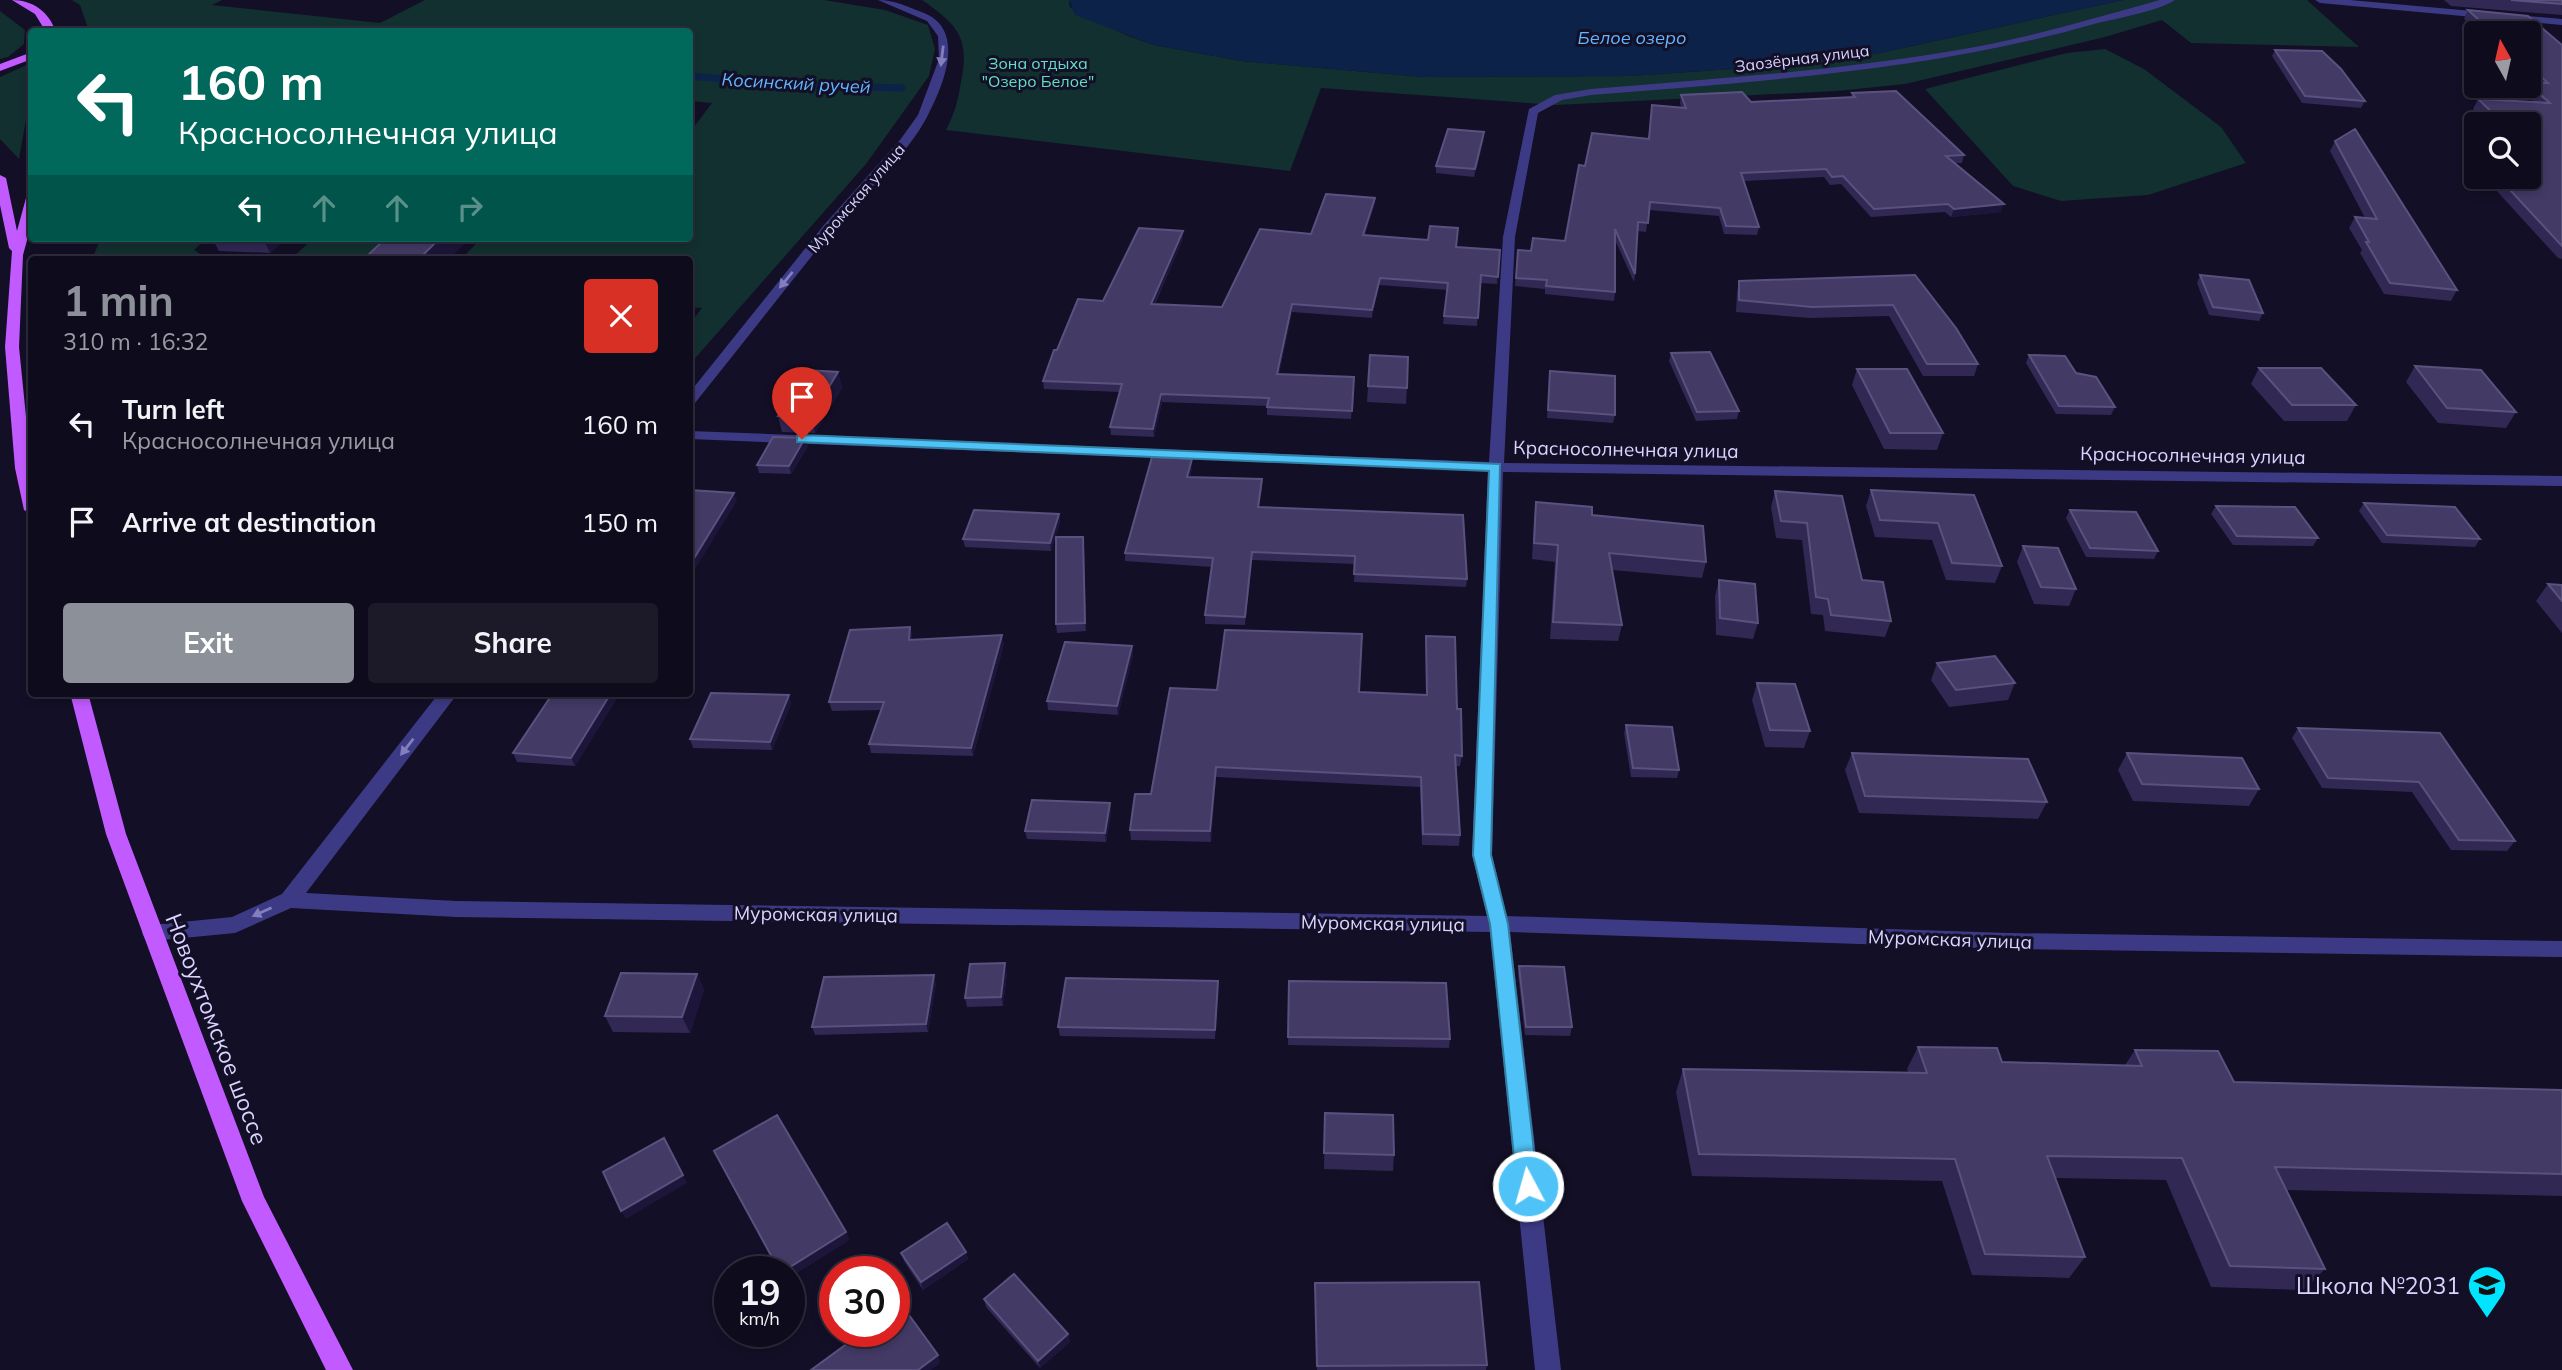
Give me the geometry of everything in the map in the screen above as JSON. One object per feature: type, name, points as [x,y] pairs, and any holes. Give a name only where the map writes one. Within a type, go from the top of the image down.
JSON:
[{"type":"main road","points":[[18,0],[34,8],[49,23],[50,28]]},
{"type":"main road","points":[[0,68],[28,57]]},
{"type":"main road","points":[[0,178],[17,255]]},
{"type":"main road","points":[[28,213],[17,255],[12,347],[22,468],[28,493]]},
{"type":"main road","name":"Новоухтомское шоссе","points":[[80,697],[116,834],[254,1201],[340,1370]]},
{"type":"street","name":"Муромская улица","points":[[693,396],[828,228],[904,142],[923,115],[944,58],[943,37],[930,19],[883,0]]},
{"type":"street","name":"Заозёрная улица","points":[[1496,467],[1509,237],[1533,111],[1559,97],[1823,73],[1954,54],[2046,35],[2170,0]]},
{"type":"street","points":[[2320,0],[2562,22]]},
{"type":"street","name":"Красносолнечная улица","points":[[693,435],[1496,467],[2562,481]]},
{"type":"street","points":[[1496,467],[1482,855],[1499,924],[1548,1370]]},
{"type":"street","name":"Муромская улица","points":[[152,933],[235,925],[289,900],[446,697]]},
{"type":"street","name":"Муромская улица","points":[[289,900],[456,909],[1499,924],[2008,941],[2562,949]]},
{"type":"green space","points":[[72,0],[222,0],[212,5],[380,23],[425,0],[824,0],[885,10],[928,25],[935,49],[929,76],[866,164],[693,361],[693,320],[702,308],[693,307],[693,256],[464,256],[478,242],[693,242],[693,128],[712,103],[693,101],[693,28],[88,28],[80,5]]},
{"type":"green space","name":"Зона отдыха \"Озеро Белое\"","points":[[922,0],[1069,0],[1070,7],[1126,35],[1154,45],[1242,61],[1423,77],[1631,76],[1746,68],[1880,53],[2123,0],[2307,0],[2359,47],[2191,43],[2162,20],[2105,37],[1905,84],[1837,91],[1556,105],[1321,88],[1290,171],[946,130],[960,89],[964,54],[962,43],[953,25]]},
{"type":"green space","points":[[0,11],[25,30],[24,44],[8,57],[0,59]]},
{"type":"green space","points":[[2105,49],[2144,69],[2221,127],[2246,163],[2148,195],[2061,201],[2013,186],[1925,89],[2067,53]]},
{"type":"green space","points":[[28,64],[28,109],[19,159],[0,139],[0,77]]},
{"type":"green space","points":[[99,242],[203,242],[194,250],[203,256],[93,256]]},
{"type":"green space","points":[[310,242],[406,242],[391,256],[294,256]]},
{"type":"water","name":"Белое озеро","points":[[1069,0],[2123,0],[1880,53],[1746,68],[1631,76],[1423,77],[1242,61],[1154,45],[1075,15]]},
{"type":"building","points":[[2511,0],[2562,0],[2562,4]]},
{"type":"building","points":[[2468,10],[2528,16],[2534,21],[2480,21]]},
{"type":"building","points":[[2541,27],[2562,45],[2562,246],[2509,189],[2541,189],[2541,112],[2492,112],[2478,99],[2550,103],[2541,95],[2541,83],[2548,83],[2541,77]]},
{"type":"building","points":[[2275,50],[2322,51],[2341,69],[2365,101],[2305,96]]},
{"type":"building","points":[[1896,91],[1964,155],[1946,156],[2004,204],[1954,209],[1948,204],[1874,209],[1843,176],[1832,177],[1826,169],[1741,173],[1759,227],[1726,226],[1720,208],[1650,202],[1648,223],[1638,222],[1635,274],[1615,229],[1615,292],[1546,286],[1547,280],[1516,278],[1518,250],[1531,251],[1533,238],[1565,241],[1579,165],[1585,166],[1592,133],[1649,139],[1652,105],[1686,108],[1681,95],[1742,92],[1751,102],[1855,97],[1852,93]]},
{"type":"building","points":[[1448,129],[1484,132],[1475,169],[1436,166]]},
{"type":"building","points":[[2355,129],[2457,290],[2390,283],[2355,217],[2377,219],[2335,141]]},
{"type":"building","points":[[1326,194],[1375,198],[1363,235],[1428,240],[1430,226],[1458,228],[1456,247],[1500,250],[1498,277],[1481,275],[1478,318],[1444,316],[1448,283],[1380,278],[1372,310],[1292,304],[1277,374],[1354,377],[1352,411],[1267,407],[1269,398],[1161,394],[1153,429],[1110,427],[1122,384],[1043,381],[1078,299],[1103,301],[1139,228],[1183,231],[1151,304],[1222,307],[1260,229],[1311,234]]},
{"type":"building","points":[[382,242],[436,242],[422,256],[367,256]]},
{"type":"building","points":[[1915,275],[1956,328],[1978,364],[1927,364],[1893,305],[1812,307],[1739,300],[1739,281]]},
{"type":"building","points":[[2200,275],[2249,280],[2263,313],[2213,307]]},
{"type":"building","points":[[1710,352],[1739,411],[1697,412],[1671,353]]},
{"type":"building","points":[[1370,355],[1408,357],[1407,388],[1368,386]]},
{"type":"building","points":[[2029,355],[2065,356],[2076,373],[2096,377],[2115,407],[2059,406]]},
{"type":"building","points":[[2415,366],[2481,370],[2516,412],[2447,408]]},
{"type":"building","points":[[2259,368],[2321,368],[2356,405],[2292,405]]},
{"type":"building","points":[[1857,369],[1907,369],[1943,433],[1890,433]]},
{"type":"building","points":[[805,370],[838,372],[811,417],[778,416]]},
{"type":"building","points":[[1550,371],[1615,376],[1615,415],[1548,410]]},
{"type":"building","points":[[773,437],[805,438],[789,466],[757,465]]},
{"type":"building","points":[[1152,457],[1192,459],[1187,477],[1262,479],[1258,507],[1463,515],[1467,579],[1354,574],[1355,556],[1252,552],[1245,617],[1205,615],[1213,558],[1125,553]]},
{"type":"building","points":[[693,490],[734,493],[693,560]]},
{"type":"building","points":[[1871,490],[1974,495],[2002,566],[1952,563],[1938,523],[1880,520]]},
{"type":"building","points":[[1775,491],[1842,496],[1862,580],[1883,582],[1891,621],[1831,615],[1828,599],[1816,597],[1807,523],[1781,521]]},
{"type":"building","points":[[1536,502],[1592,507],[1592,515],[1703,526],[1706,562],[1609,553],[1622,625],[1553,622],[1558,545],[1534,543]]},
{"type":"building","points":[[2364,503],[2455,507],[2480,539],[2387,535]]},
{"type":"building","points":[[2216,506],[2295,507],[2318,538],[2237,536]]},
{"type":"building","points":[[974,510],[1059,514],[1050,543],[963,539]]},
{"type":"building","points":[[2070,510],[2136,512],[2158,551],[2090,548]]},
{"type":"building","points":[[1056,537],[1083,537],[1085,623],[1056,624]]},
{"type":"building","points":[[2023,546],[2058,548],[2076,589],[2041,587]]},
{"type":"building","points":[[1719,580],[1755,584],[1758,623],[1720,618]]},
{"type":"building","points":[[2548,584],[2562,585],[2562,601]]},
{"type":"building","points":[[910,627],[909,640],[1002,635],[971,748],[869,744],[884,702],[829,702],[850,630]]},
{"type":"building","points":[[1225,630],[1362,634],[1359,692],[1427,695],[1426,636],[1455,637],[1457,709],[1461,709],[1462,756],[1455,755],[1460,835],[1423,834],[1421,777],[1216,767],[1210,831],[1130,830],[1135,794],[1151,794],[1170,688],[1217,690]]},
{"type":"building","points":[[1065,642],[1132,646],[1117,706],[1047,701]]},
{"type":"building","points":[[1995,656],[2015,683],[1956,690],[1937,663]]},
{"type":"building","points":[[1757,683],[1795,684],[1810,731],[1770,730]]},
{"type":"building","points":[[711,693],[789,695],[770,742],[690,739]]},
{"type":"building","points":[[550,697],[609,697],[571,758],[513,753]]},
{"type":"building","points":[[1626,725],[1672,727],[1679,770],[1633,768]]},
{"type":"building","points":[[2298,728],[2440,733],[2515,841],[2459,840],[2419,782],[2328,778]]},
{"type":"building","points":[[1852,753],[2028,759],[2047,802],[1865,796]]},
{"type":"building","points":[[2127,753],[2242,758],[2259,789],[2142,784]]},
{"type":"building","points":[[1032,800],[1110,803],[1105,833],[1025,831]]},
{"type":"building","points":[[1005,963],[1001,997],[965,998],[970,964]]},
{"type":"building","points":[[1519,966],[1564,967],[1572,1027],[1526,1027]]},
{"type":"building","points":[[621,973],[697,974],[682,1017],[605,1016]]},
{"type":"building","points":[[934,975],[926,1024],[812,1027],[824,977]]},
{"type":"building","points":[[1066,978],[1218,981],[1215,1030],[1058,1027]]},
{"type":"building","points":[[1289,981],[1446,983],[1450,1039],[1288,1037]]},
{"type":"building","points":[[1918,1047],[1997,1048],[2002,1062],[2142,1066],[2135,1050],[2218,1051],[2234,1082],[2562,1090],[2562,1174],[2275,1167],[2325,1269],[2230,1266],[2182,1158],[2047,1156],[2085,1257],[1985,1254],[1955,1159],[1699,1154],[1683,1069],[1927,1073]]},
{"type":"building","points":[[1325,1113],[1393,1115],[1394,1155],[1324,1153]]},
{"type":"building","points":[[777,1115],[846,1232],[805,1258],[771,1256],[714,1151]]},
{"type":"building","points":[[664,1138],[683,1175],[621,1211],[603,1172]]},
{"type":"building","points":[[947,1223],[966,1252],[921,1282],[910,1266],[910,1256],[903,1256],[901,1253]]},
{"type":"building","points":[[1014,1274],[1068,1334],[1038,1361],[984,1299]]},
{"type":"building","points":[[1479,1282],[1487,1365],[1317,1366],[1315,1283]]},
{"type":"building","points":[[910,1316],[938,1355],[918,1370],[811,1370],[842,1347],[910,1347]]},
{"type":"waterway","name":"Косинский ручей","points":[[693,76],[796,85],[902,88]]},
{"type":"place","name":"Школа №2031","points":[[2487,1319]]},
{"type":"route","points":[[802,439],[1496,467],[1482,855],[1499,924],[1528,1186]]}]
